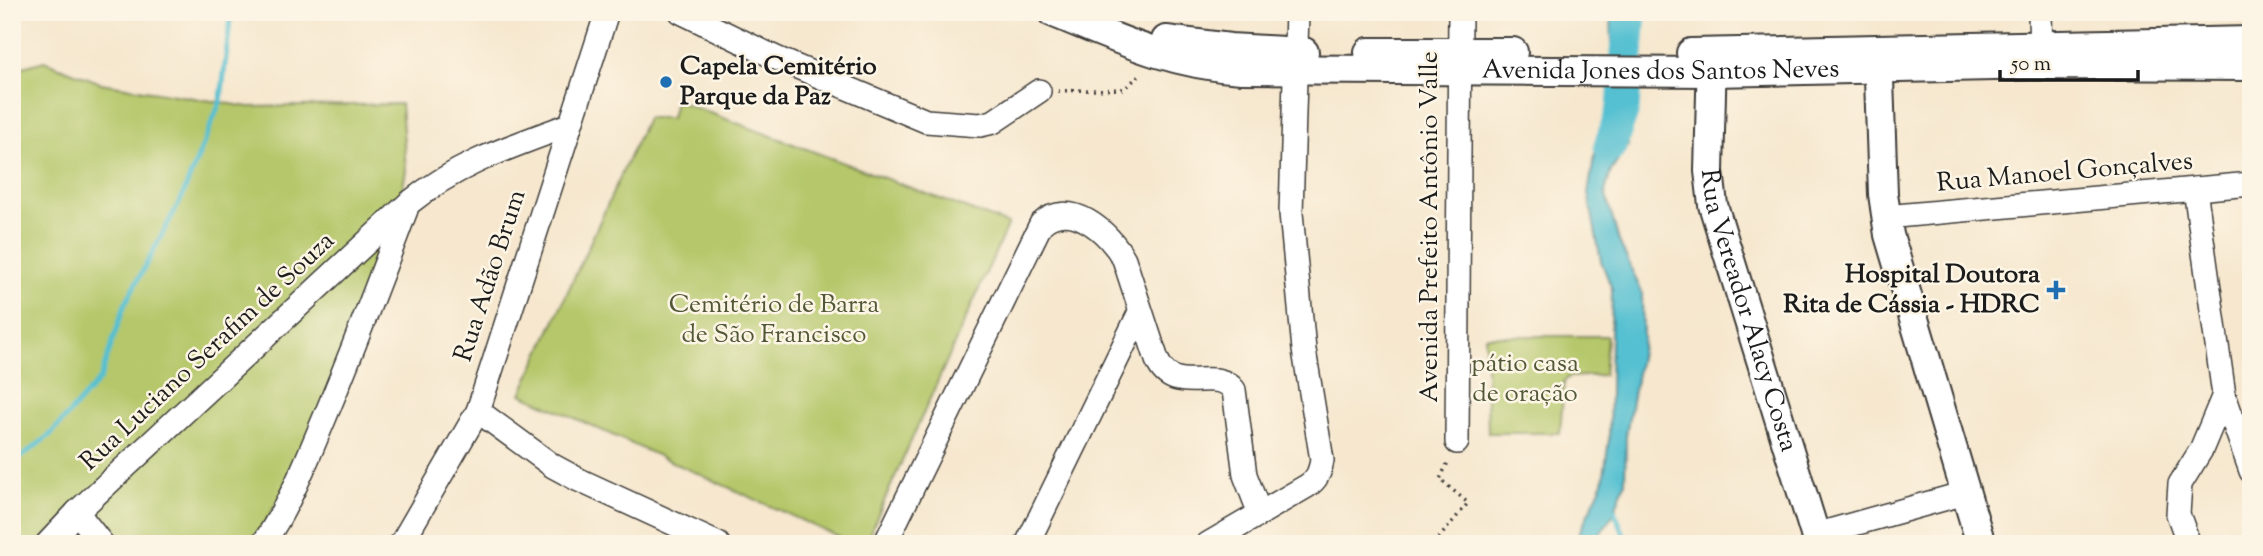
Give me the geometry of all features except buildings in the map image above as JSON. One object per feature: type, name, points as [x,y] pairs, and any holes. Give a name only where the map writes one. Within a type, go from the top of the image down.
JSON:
[{"type":"main road","name":"Avenida Jones dos Santos Neves","points":[[1065,18],[1296,62]]},
{"type":"main road","name":"Avenida Jones dos Santos Neves","points":[[1065,18],[1116,41],[1213,67],[1296,62],[1712,62],[2041,55],[2251,41]]},
{"type":"main road","name":"Avenida Jones dos Santos Neves","points":[[2041,55],[2251,66]]},
{"type":"main road","points":[[1878,58],[1885,217],[1981,544]]},
{"type":"main road","name":"Rua Vereador Alacy Costa","points":[[1712,62],[1709,171],[1713,205],[1817,539]]},
{"type":"street","name":"Rua Adão Brum","points":[[401,544],[478,411],[607,12]]},
{"type":"street","points":[[681,12],[776,58],[926,121],[962,126],[993,122],[1039,91]]},
{"type":"street","points":[[1208,544],[1313,482],[1322,460],[1304,350],[1292,213],[1297,12]]},
{"type":"street","name":"Avenida Prefeito Antônio Valle","points":[[1457,442],[1460,12]]},
{"type":"street","points":[[2040,12],[2041,55]]},
{"type":"street","name":"Rua Luciano Serafim de Souza","points":[[47,544],[77,512],[431,185],[465,165],[569,125]]},
{"type":"street","name":"Rua Manoel Gonçalves","points":[[1885,217],[2251,184]]},
{"type":"street","points":[[2195,189],[2224,395],[2250,470]]},
{"type":"street","points":[[263,544],[300,477],[409,203]]},
{"type":"street","points":[[885,544],[1041,224],[1057,214],[1076,216],[1111,239],[1124,259],[1157,360],[1165,373],[1181,381],[1220,381],[1234,390],[1245,475],[1260,514]]},
{"type":"street","points":[[1027,544],[1140,312]]},
{"type":"street","points":[[2189,544],[2178,514],[2180,484],[2201,450],[2224,395]]},
{"type":"street","points":[[478,411],[553,466],[718,544]]},
{"type":"street","points":[[1817,539],[1965,493]]},
{"type":"street","points":[[77,512],[102,544]]},
{"type":"path","points":[[1039,91],[1124,89],[1143,72],[1150,51]]},
{"type":"path","points":[[1434,544],[1468,503],[1440,479],[1457,442]]},
{"type":"green space","points":[[44,61],[101,83],[249,107],[401,104],[406,171],[398,212],[300,464],[252,544],[12,544],[12,70]]},
{"type":"green space","name":"Cemitério de Barra de São Francisco","points":[[675,100],[1008,224],[865,544],[854,544],[521,394],[647,118],[671,118]]},
{"type":"green space","name":"pátio casa de oração","points":[[1485,336],[1607,336],[1604,375],[1569,377],[1564,382],[1560,433],[1488,433]]},
{"type":"water","points":[[1611,12],[1643,12],[1643,43],[1612,44]]},
{"type":"water","points":[[1611,104],[1629,104],[1628,146],[1611,171],[1605,192],[1619,241],[1642,293],[1643,340],[1626,435],[1625,482],[1614,513],[1593,544],[1574,544],[1603,482],[1609,439],[1612,289],[1601,261],[1588,193],[1595,153],[1610,135]]},
{"type":"waterway","points":[[12,464],[50,435],[100,379],[125,304],[182,197],[221,100],[231,12]]},
{"type":"waterway","points":[[1610,146],[1623,109],[1630,12]]},
{"type":"waterway","points":[[1613,508],[1628,544]]},
{"type":"place","name":"Capela Cemitério Parque da Paz","points":[[666,82]]},
{"type":"place","name":"Hospital Doutora Rita de Cássia - HDRC","points":[[2056,290]]}]
